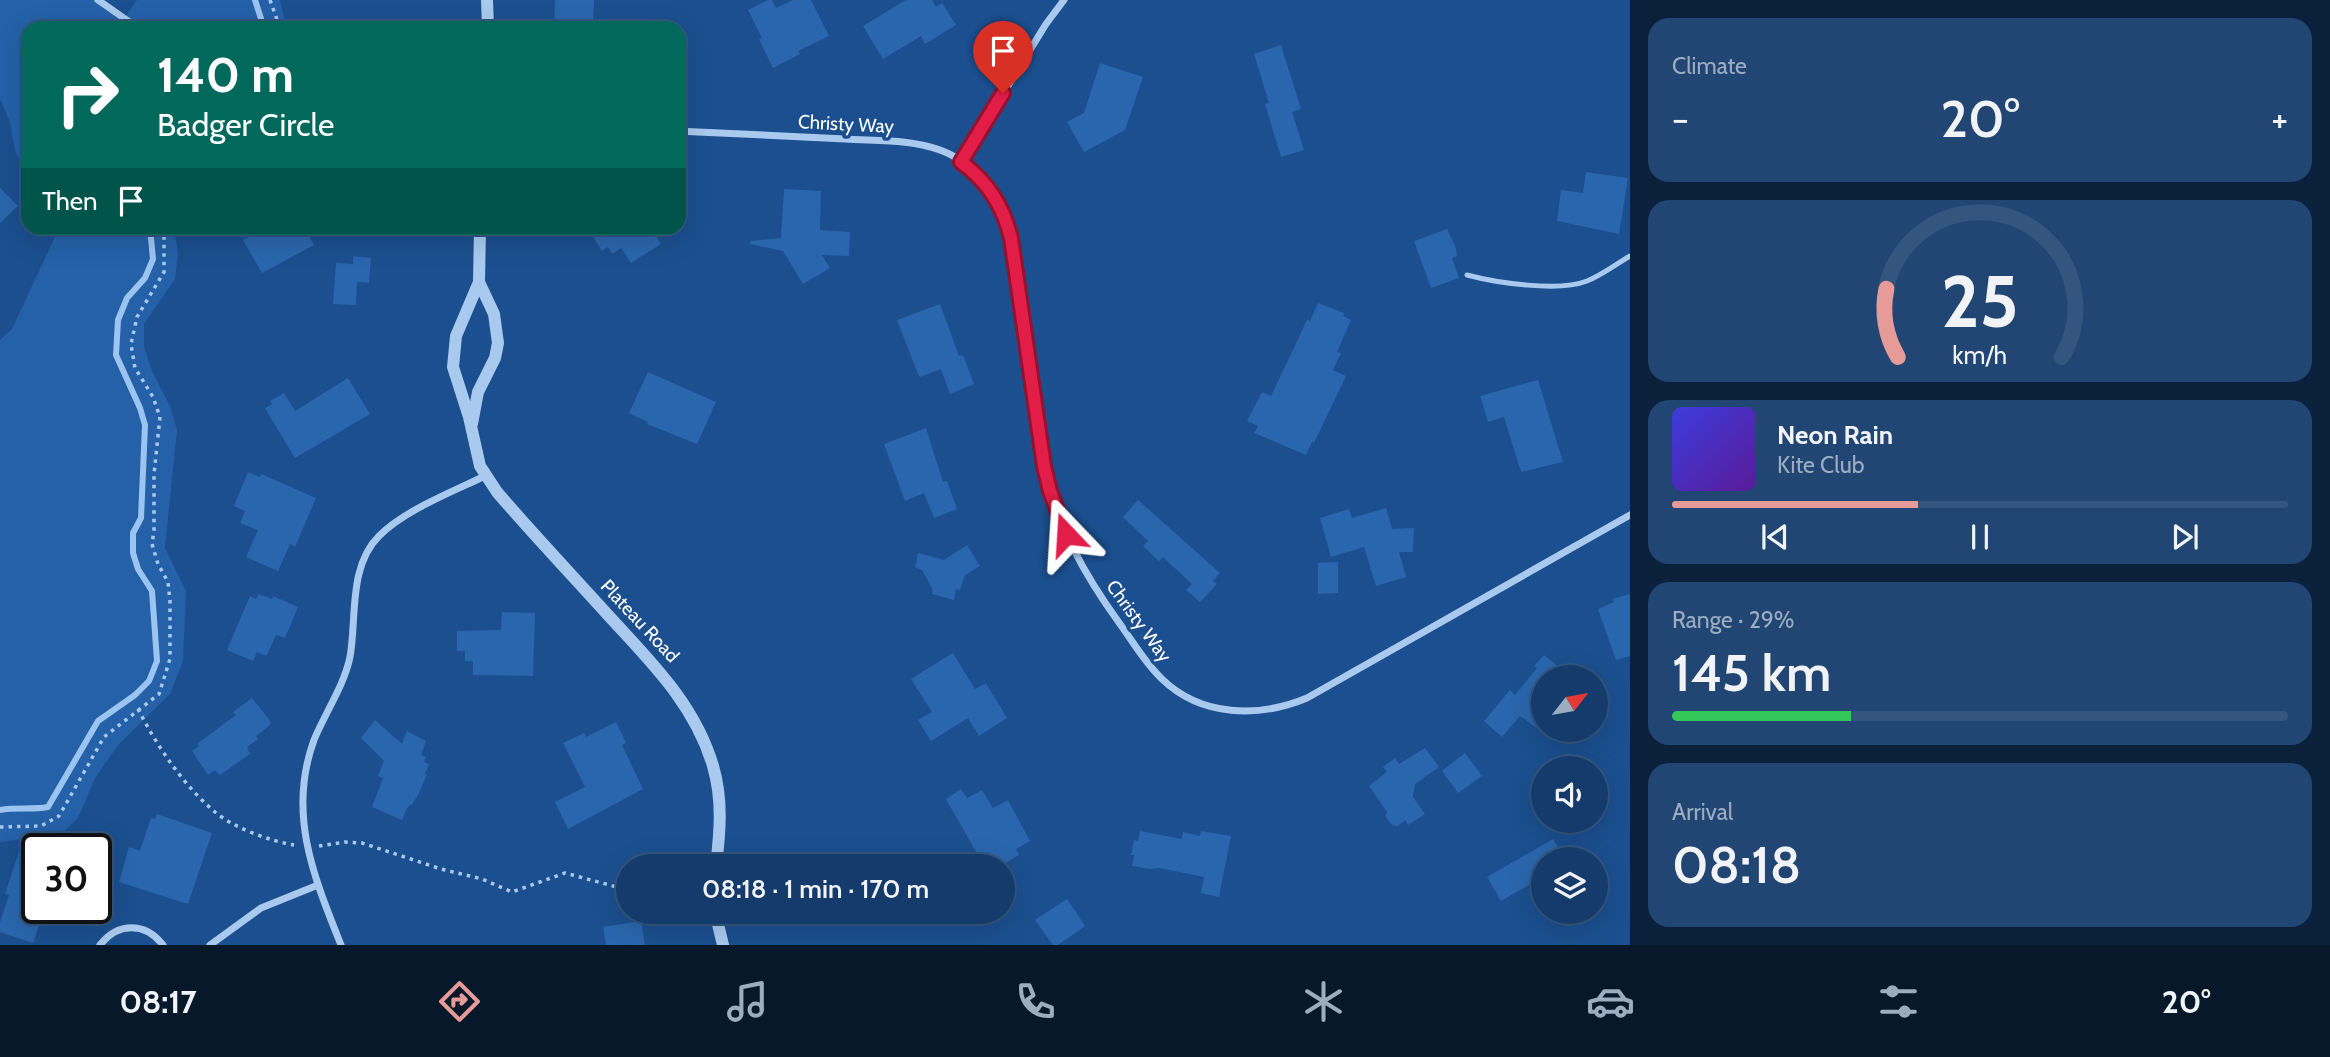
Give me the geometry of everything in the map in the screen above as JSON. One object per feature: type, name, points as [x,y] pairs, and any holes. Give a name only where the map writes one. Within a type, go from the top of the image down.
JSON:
[{"type":"street","points":[[99,0],[128,21]]},
{"type":"street","points":[[487,0],[488,21]]},
{"type":"street","points":[[961,162],[1046,24],[1064,0]]},
{"type":"street","name":"Christy Way","points":[[686,131],[905,143],[942,150],[961,162],[988,186],[1006,219],[1011,238],[1044,466],[1050,491],[1072,548],[1101,598],[1149,664],[1166,683],[1196,702],[1233,711],[1252,711],[1282,707],[1307,698],[1630,515]]},
{"type":"street","name":"Plateau Road","points":[[480,235],[479,282],[470,309],[456,337],[453,367],[472,428],[475,450],[485,476],[518,516],[670,682],[694,719],[706,744],[718,785],[721,807],[717,854]]},
{"type":"street","name":"Plateau Road","points":[[472,428],[478,392],[495,358],[498,343],[494,314],[479,282]]},
{"type":"street","points":[[341,945],[307,848],[302,796],[308,758],[349,660],[357,584],[369,549],[379,536],[410,514],[485,476]]},
{"type":"street","points":[[210,945],[261,908],[318,884]]},
{"type":"street","points":[[718,924],[723,945]]},
{"type":"street","points":[[100,945],[108,934],[123,928],[140,928],[155,935],[163,945]]},
{"type":"lane","points":[[1467,275],[1489,281],[1573,285],[1589,281],[1630,256]]},
{"type":"path","points":[[270,0],[278,21]]},
{"type":"path","points":[[0,828],[41,826],[59,816],[104,737],[159,694],[170,659],[170,601],[167,582],[152,544],[155,530],[154,474],[160,417],[153,397],[135,368],[131,344],[137,317],[164,272],[164,235]]},
{"type":"path","points":[[138,709],[150,732],[184,779],[216,813],[250,832],[307,848],[345,842],[362,843],[441,869],[482,879],[512,892],[565,873],[616,887]]},
{"type":"shaded area","points":[[0,0],[98,0],[124,18],[137,0],[280,0],[285,21],[21,21],[21,162],[15,151],[10,122],[0,99]]},
{"type":"shaded area","points":[[56,235],[175,235],[178,253],[175,279],[144,324],[144,347],[152,371],[170,406],[177,430],[165,548],[186,591],[183,661],[170,694],[119,744],[95,778],[78,818],[62,833],[21,833],[21,839],[0,842],[0,340],[12,329]]},
{"type":"building","points":[[555,0],[594,0],[593,21],[554,21]]},
{"type":"building","points":[[772,0],[776,8],[793,0],[811,0],[829,36],[798,51],[800,54],[773,68],[748,10]]},
{"type":"building","points":[[906,0],[932,0],[936,7],[942,3],[956,25],[925,44],[921,36],[883,59],[863,26]]},
{"type":"building","points":[[1281,45],[1301,109],[1292,112],[1304,150],[1281,157],[1254,54]]},
{"type":"building","points":[[1100,63],[1143,77],[1125,130],[1084,152],[1067,122],[1084,113]]},
{"type":"building","points":[[1586,172],[1628,178],[1619,234],[1557,221],[1561,190],[1583,193]]},
{"type":"building","points":[[0,188],[18,206],[0,223]]},
{"type":"building","points":[[784,189],[821,191],[820,230],[850,232],[849,256],[822,255],[830,268],[803,284],[783,251],[750,244],[751,241],[781,238]]},
{"type":"building","points":[[1447,229],[1456,248],[1457,256],[1452,258],[1459,278],[1431,288],[1414,241]]},
{"type":"building","points":[[252,235],[308,235],[314,245],[262,273],[243,240]]},
{"type":"building","points":[[592,235],[655,235],[661,244],[631,263],[621,248],[612,254],[608,247],[602,251]]},
{"type":"building","points":[[353,256],[371,258],[369,283],[357,282],[356,305],[333,304],[336,263],[353,264]]},
{"type":"building","points":[[1318,303],[1344,313],[1343,316],[1351,320],[1337,352],[1341,353],[1333,370],[1346,376],[1306,455],[1254,433],[1258,426],[1247,421],[1262,392],[1271,396],[1307,320],[1310,321]]},
{"type":"building","points":[[940,304],[959,356],[963,355],[974,384],[950,394],[941,369],[920,377],[897,320]]},
{"type":"building","points":[[648,372],[716,402],[697,444],[647,424],[648,422],[629,413]]},
{"type":"building","points":[[348,378],[370,414],[295,458],[265,408],[272,404],[270,401],[284,393],[295,411]]},
{"type":"building","points":[[1538,380],[1563,462],[1521,472],[1504,417],[1488,422],[1480,396]]},
{"type":"building","points":[[926,428],[943,482],[947,481],[957,509],[934,518],[924,493],[905,501],[884,444]]},
{"type":"building","points":[[248,472],[260,477],[261,474],[316,498],[295,547],[290,544],[278,571],[246,557],[258,530],[240,523],[245,511],[234,506]]},
{"type":"building","points":[[1138,500],[1220,573],[1213,581],[1217,584],[1200,602],[1186,590],[1192,584],[1163,557],[1159,561],[1143,546],[1148,541],[1123,517]]},
{"type":"building","points":[[1386,508],[1392,529],[1414,528],[1413,552],[1399,552],[1406,577],[1376,586],[1364,547],[1331,557],[1320,518],[1349,509],[1352,518]]},
{"type":"building","points":[[967,545],[980,566],[965,575],[960,590],[956,589],[954,600],[932,594],[933,590],[922,570],[915,567],[918,553],[944,560]]},
{"type":"building","points":[[1338,562],[1338,593],[1318,594],[1318,563]]},
{"type":"building","points":[[259,594],[272,599],[273,596],[298,607],[285,638],[276,635],[266,656],[257,652],[253,661],[227,650],[250,596],[256,599]]},
{"type":"building","points":[[1630,594],[1630,656],[1616,660],[1598,609],[1614,602],[1613,599]]},
{"type":"building","points":[[502,612],[535,613],[533,676],[473,675],[473,661],[465,661],[465,651],[457,651],[457,631],[501,630]]},
{"type":"building","points":[[953,653],[975,689],[986,683],[1007,718],[979,736],[968,718],[931,741],[918,720],[932,712],[911,679]]},
{"type":"building","points":[[1544,655],[1556,665],[1535,665]]},
{"type":"building","points":[[1531,675],[1531,724],[1520,716],[1502,737],[1484,721],[1510,690],[1515,695]]},
{"type":"building","points":[[252,698],[271,722],[270,725],[247,747],[250,754],[220,775],[215,770],[208,775],[192,751],[199,746],[197,744],[236,715],[233,712]]},
{"type":"building","points":[[375,720],[402,744],[407,731],[426,741],[421,755],[426,757],[424,762],[429,764],[427,774],[402,820],[372,807],[383,778],[378,776],[384,761],[361,738]]},
{"type":"building","points":[[616,722],[626,743],[622,745],[643,789],[568,829],[555,802],[585,787],[563,743],[584,733],[586,737]]},
{"type":"building","points":[[1425,748],[1439,767],[1415,784],[1413,797],[1425,814],[1408,825],[1405,820],[1398,826],[1392,825],[1385,816],[1387,812],[1369,786],[1387,772],[1383,767],[1395,758],[1399,764]]},
{"type":"building","points":[[1465,753],[1482,776],[1458,793],[1442,771]]},
{"type":"building","points":[[961,789],[967,798],[982,790],[993,808],[1008,800],[1030,841],[1016,849],[1019,855],[1015,857],[1015,854],[977,854],[946,799]]},
{"type":"building","points":[[157,814],[212,833],[188,904],[119,882],[129,847],[140,851],[151,818],[155,819]]},
{"type":"building","points":[[1140,831],[1182,839],[1183,832],[1200,836],[1201,831],[1231,836],[1219,897],[1201,893],[1204,877],[1159,868],[1132,866],[1134,840],[1138,841]]},
{"type":"building","points":[[1553,839],[1558,847],[1539,847]]},
{"type":"building","points":[[19,852],[21,853],[21,924],[39,924],[33,943],[0,932],[0,922],[9,895],[5,894]]},
{"type":"building","points":[[1531,852],[1531,884],[1501,901],[1487,877]]},
{"type":"building","points":[[1067,899],[1085,926],[1058,945],[1053,945],[1035,920]]},
{"type":"building","points":[[642,924],[645,945],[606,945],[603,927]]},
{"type":"waterway","points":[[255,0],[262,21]]},
{"type":"waterway","points":[[0,810],[48,807],[98,721],[135,695],[149,681],[157,661],[152,591],[138,569],[133,553],[133,533],[141,518],[145,425],[116,355],[118,320],[127,298],[145,278],[153,259],[151,235]]},
{"type":"route","points":[[1003,93],[961,162],[988,186],[1006,219],[1044,466],[1066,534]]}]
